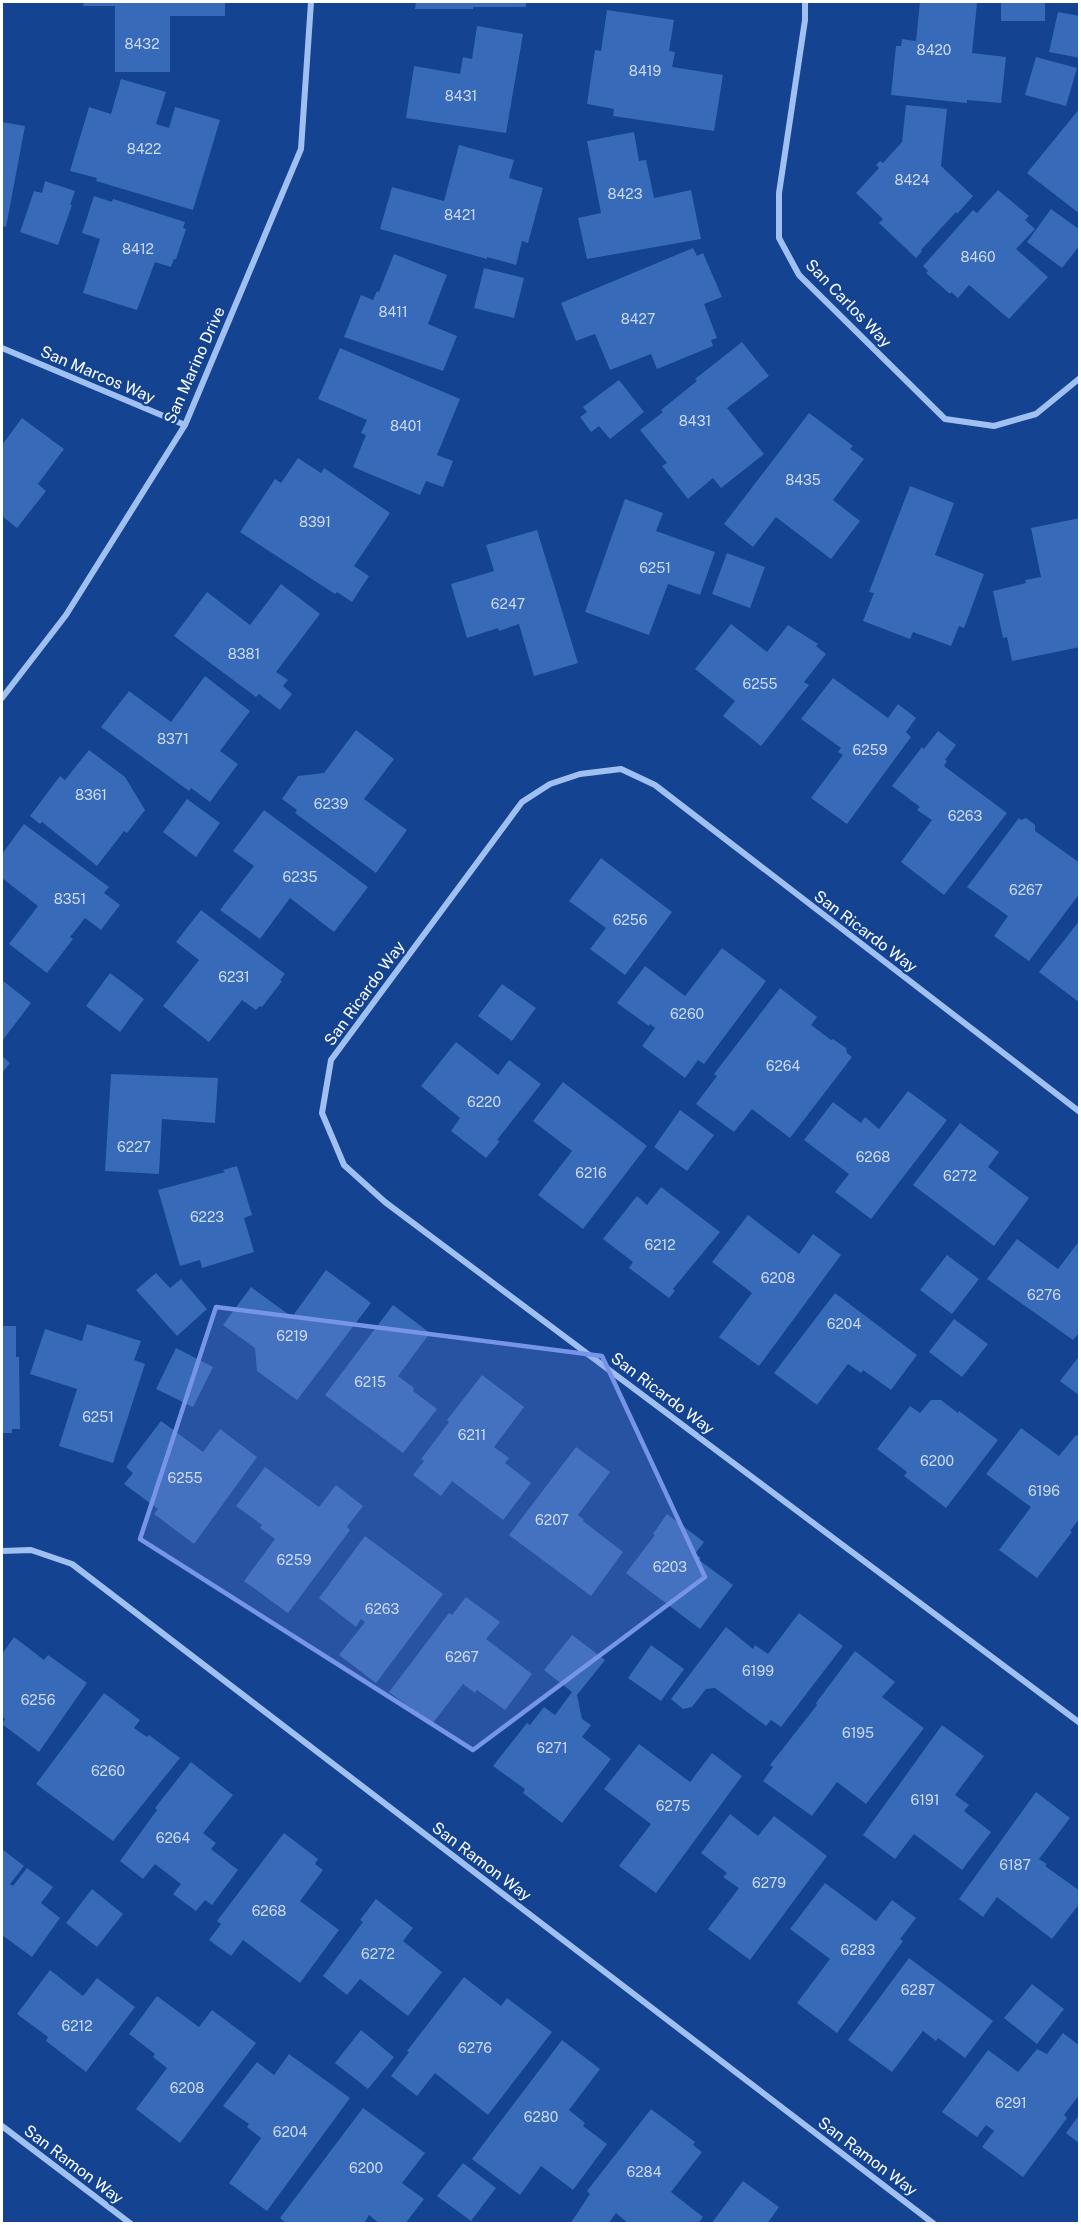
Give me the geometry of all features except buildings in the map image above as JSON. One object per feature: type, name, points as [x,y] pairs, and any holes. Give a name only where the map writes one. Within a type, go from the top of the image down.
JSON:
[{"type":"street","name":"San Marino Drive","points":[[2,698],[66,615],[185,425],[301,149],[311,2]]},
{"type":"street","name":"San Carlos Way","points":[[805,2],[805,20],[779,193],[778,238],[799,274],[945,419],[993,426],[1036,414],[1080,378]]},
{"type":"street","name":"San Marcos Way","points":[[2,348],[185,425]]},
{"type":"street","name":"San Ricardo Way","points":[[1080,1112],[655,785],[621,769],[580,774],[550,784],[522,802],[331,1060],[322,1113],[344,1166],[385,1202],[1080,1723]]},
{"type":"street","name":"San Ramon Way","points":[[2,1551],[31,1550],[72,1564],[934,2223]]},
{"type":"street","name":"San Ramon Way","points":[[2,2126],[131,2223]]},
{"type":"highlighted area","points":[[216,1307],[602,1356],[705,1577],[473,1750],[140,1539]]}]
